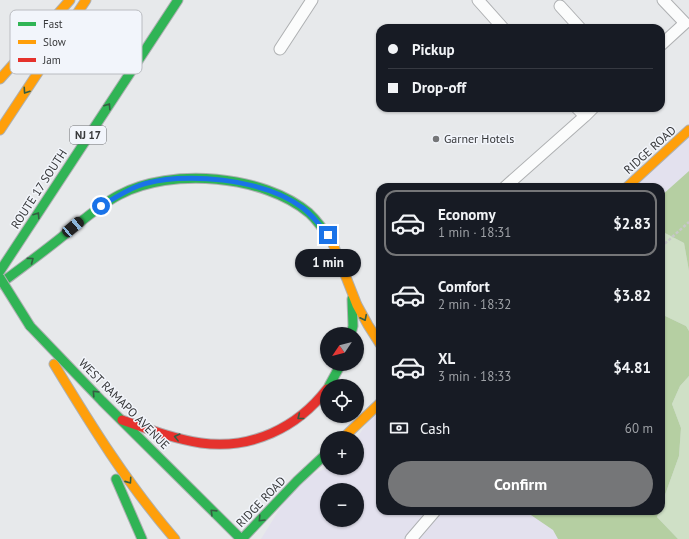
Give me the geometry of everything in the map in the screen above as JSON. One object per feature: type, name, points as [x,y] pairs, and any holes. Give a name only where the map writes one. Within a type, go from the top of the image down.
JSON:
[{"type":"main road","points":[[61,10],[70,0]]},
{"type":"main road","points":[[79,10],[86,0]]},
{"type":"main road","name":"ROUTE 17 SOUTH","points":[[142,55],[178,0]]},
{"type":"main road","points":[[0,79],[10,68]]},
{"type":"main road","points":[[0,130],[37,74]]},
{"type":"main road","name":"ROUTE 17 SOUTH","points":[[0,271],[129,74]]},
{"type":"main road","name":"RIDGE ROAD","points":[[631,183],[689,130]]},
{"type":"main road","points":[[0,284],[84,218],[122,193],[140,186],[160,181],[202,179],[227,180],[247,184],[285,198],[302,208],[316,220],[328,235],[337,250],[351,290],[367,324],[376,338]]},
{"type":"main road","name":"WEST RAMAPO AVENUE","points":[[0,278],[30,326],[242,539]]},
{"type":"main road","points":[[351,290],[353,310],[352,327]]},
{"type":"main road","points":[[30,326],[84,413],[133,486],[175,539]]},
{"type":"main road","points":[[122,420],[174,437],[198,442],[216,444],[238,442],[267,436],[283,428],[299,418],[311,408],[320,397]]},
{"type":"main road","points":[[350,431],[376,407]]},
{"type":"main road","points":[[84,413],[128,504],[142,539]]},
{"type":"main road","name":"RIDGE ROAD","points":[[242,539],[320,460]]},
{"type":"main road","name":"RIDGE ROAD","points":[[276,516],[298,481]]},
{"type":"lane","points":[[280,49],[312,0]]},
{"type":"lane","points":[[478,0],[499,24]]},
{"type":"lane","points":[[664,0],[685,23],[665,41]]},
{"type":"lane","points":[[560,6],[576,24]]},
{"type":"lane","points":[[509,183],[581,112]]},
{"type":"lane","points":[[411,539],[432,515]]},
{"type":"path","points":[[665,243],[689,222]]},
{"type":"shaded area","points":[[689,130],[689,539],[261,539],[297,481],[320,471],[320,475],[364,475],[364,431],[362,431],[376,409],[376,515],[665,515],[665,183],[631,183]]},
{"type":"green space","points":[[689,171],[689,271],[684,243],[665,233],[665,192]]},
{"type":"green space","points":[[665,233],[684,243],[689,271],[689,331],[686,326],[665,316]]},
{"type":"green space","points":[[665,316],[686,326],[689,331],[689,376],[680,386],[672,404],[681,428],[679,456],[665,495]]},
{"type":"green space","points":[[689,376],[689,539],[678,539],[657,517],[658,515],[665,515],[665,495],[679,456],[681,428],[672,404],[680,386]]},
{"type":"green space","points":[[531,515],[658,515],[657,517],[678,539],[558,539],[553,530]]},
{"type":"traffic: fast","points":[[142,55],[178,0]]},
{"type":"traffic: fast","points":[[0,271],[129,74]]},
{"type":"traffic: fast","points":[[0,284],[111,199],[140,186],[164,181],[190,178],[217,179],[243,183],[268,190],[290,200],[309,213],[333,244]]},
{"type":"traffic: fast","points":[[0,278],[30,326]]},
{"type":"traffic: fast","points":[[352,299],[353,327]]},
{"type":"traffic: fast","points":[[30,326],[102,401],[241,539]]},
{"type":"traffic: fast","points":[[333,379],[337,371]]},
{"type":"traffic: fast","points":[[242,539],[297,481],[320,460]]},
{"type":"traffic: fast","points":[[116,479],[142,539]]},
{"type":"traffic: slow","points":[[61,10],[70,0]]},
{"type":"traffic: slow","points":[[79,10],[86,0]]},
{"type":"traffic: slow","points":[[0,79],[10,68]]},
{"type":"traffic: slow","points":[[0,130],[37,74]]},
{"type":"traffic: slow","points":[[631,183],[689,130]]},
{"type":"traffic: slow","points":[[333,244],[357,305],[376,338]]},
{"type":"traffic: slow","points":[[54,364],[96,432],[126,476],[175,539]]},
{"type":"traffic: slow","points":[[350,431],[376,407]]},
{"type":"traffic: jam","points":[[122,420],[181,439],[201,443],[238,443],[272,433],[287,425],[302,415],[320,397]]},
{"type":"place","name":"Garner Hotels","points":[[436,139]]},
{"type":"route","points":[[101,206],[122,193],[140,186],[160,181],[180,179],[227,180],[268,190],[285,198],[302,208],[316,220],[328,235]]}]
